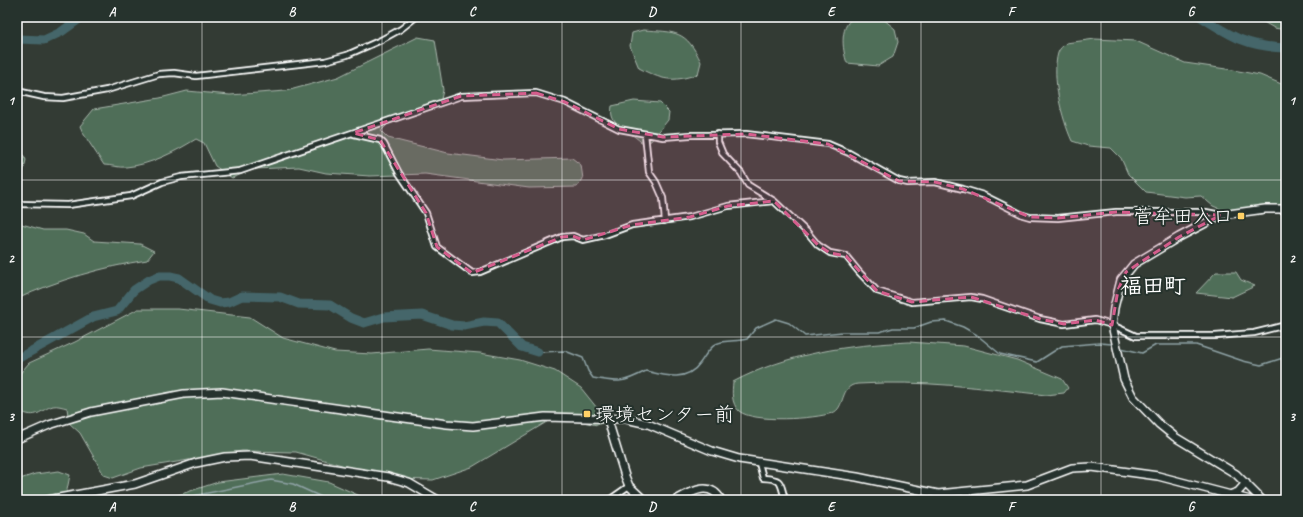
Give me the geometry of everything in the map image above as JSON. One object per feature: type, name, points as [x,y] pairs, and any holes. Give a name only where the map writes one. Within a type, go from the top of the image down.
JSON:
[{"type":"street","points":[[17,91],[44,97],[64,98],[107,90],[159,74],[174,73],[196,76],[325,61],[348,55],[381,40],[401,29],[416,17]]},
{"type":"street","points":[[17,204],[68,205],[131,196],[162,182],[181,177],[240,171],[461,96],[536,93],[565,102],[619,129],[645,134],[663,137],[746,134],[828,144],[849,153],[899,181],[935,182],[963,189],[983,195],[1030,217],[1058,218],[1116,212],[1206,212],[1221,215],[1265,209],[1286,209]]},
{"type":"street","points":[[353,133],[380,140],[384,144],[398,173],[426,213],[437,247],[472,273],[480,272],[562,238],[574,236],[583,240],[605,235],[632,225],[690,217],[728,206],[774,201]]},
{"type":"street","points":[[645,134],[649,172],[664,198],[665,221]]},
{"type":"street","points":[[718,134],[718,142],[723,154],[741,173],[748,184],[774,201],[808,233],[818,245],[830,253],[846,256],[877,291],[912,302],[970,297],[1040,319],[1064,324],[1095,320],[1112,325],[1136,336],[1215,336],[1254,334],[1286,326]]},
{"type":"street","points":[[1221,215],[1179,237],[1134,264],[1126,272],[1118,290],[1112,325],[1124,379],[1133,397],[1175,437],[1236,474],[1262,500]]},
{"type":"street","points":[[17,439],[49,425],[91,412],[184,394],[206,392],[245,394],[448,424],[473,426],[545,417],[607,417],[626,419],[648,424],[723,455],[857,477],[938,494],[1027,484],[1072,468],[1092,467],[1158,476],[1232,494],[1250,500]]},
{"type":"street","points":[[607,417],[630,486],[644,500]]},
{"type":"street","points":[[48,500],[135,484],[196,463],[225,457],[250,456],[388,477],[409,483],[438,500]]},
{"type":"street","points":[[759,462],[763,478],[776,479],[780,482],[784,500]]},
{"type":"street","points":[[1232,494],[1238,492],[1246,483]]},
{"type":"street","points":[[609,500],[630,486]]},
{"type":"street","points":[[676,500],[703,488],[710,489],[715,492],[720,500]]},
{"type":"highlighted area","points":[[536,93],[565,102],[619,129],[663,137],[746,134],[828,144],[899,181],[935,182],[963,189],[1030,217],[1058,218],[1116,212],[1221,215],[1179,237],[1126,272],[1118,290],[1112,325],[1095,320],[1064,324],[1040,319],[971,297],[912,302],[877,291],[846,256],[830,253],[818,245],[774,201],[728,206],[690,217],[632,225],[583,240],[573,236],[562,237],[472,273],[437,247],[426,213],[380,140],[353,133],[461,96]]},
{"type":"green space","points":[[856,17],[881,17],[895,29],[898,42],[893,57],[878,66],[847,63],[843,44],[844,30],[851,20]]},
{"type":"green space","points":[[1255,17],[1286,17],[1286,30],[1274,28]]},
{"type":"green space","points":[[643,30],[664,31],[685,38],[696,52],[701,62],[698,74],[681,79],[667,79],[661,78],[639,68],[630,46],[632,33]]},
{"type":"green space","points":[[418,37],[435,40],[443,90],[440,104],[390,122],[381,131],[388,138],[448,153],[503,160],[572,158],[581,165],[583,179],[577,187],[529,188],[425,174],[370,176],[326,173],[299,167],[255,169],[232,178],[215,166],[204,143],[196,139],[180,149],[153,161],[135,166],[118,167],[104,165],[80,126],[94,109],[160,98],[187,91],[230,95],[286,91],[338,77]]},
{"type":"green space","points":[[1095,39],[1136,41],[1185,63],[1260,75],[1286,86],[1286,206],[1275,205],[1225,211],[1213,206],[1201,196],[1185,197],[1146,192],[1128,174],[1121,158],[1111,148],[1088,146],[1072,141],[1061,110],[1057,86],[1056,63],[1058,53],[1066,43]]},
{"type":"green space","points":[[634,101],[660,103],[669,112],[668,120],[651,141],[641,142],[620,127],[613,119],[612,106]]},
{"type":"green space","points":[[17,143],[26,160],[23,172],[17,175]]},
{"type":"green space","points":[[18,223],[43,230],[66,230],[84,234],[94,241],[140,244],[154,251],[147,260],[114,266],[80,275],[32,292],[17,299]]},
{"type":"green space","points":[[1216,272],[1236,272],[1241,280],[1255,286],[1232,297],[1196,293]]},
{"type":"green space","points":[[138,309],[178,309],[250,317],[283,338],[335,352],[372,354],[428,349],[480,353],[520,360],[555,371],[581,388],[597,408],[605,415],[602,423],[597,425],[583,422],[550,420],[472,467],[433,480],[391,479],[296,452],[242,451],[141,468],[113,478],[104,475],[80,433],[69,423],[67,408],[53,406],[30,415],[19,411],[17,406],[17,377],[29,363],[75,342]]},
{"type":"green space","points":[[909,342],[964,346],[1017,360],[1062,379],[1068,388],[1064,393],[1046,395],[976,387],[929,384],[858,384],[852,385],[848,388],[839,407],[832,413],[812,417],[784,419],[746,415],[736,408],[733,401],[733,382],[775,364],[797,357],[841,348]]},
{"type":"green space","points":[[59,471],[70,475],[65,500],[17,500],[17,480],[35,474]]},
{"type":"green space","points":[[283,474],[329,482],[369,500],[163,500],[218,482]]},
{"type":"waterway","points":[[17,39],[44,40],[61,32],[82,17]]},
{"type":"waterway","points":[[1201,17],[1241,40],[1261,46],[1286,48]]},
{"type":"waterway","points":[[17,359],[93,317],[117,311],[134,290],[149,280],[159,276],[179,278],[210,300],[220,303],[229,302],[242,296],[280,297],[299,304],[330,305],[351,318],[364,323],[384,317],[422,315],[452,325],[464,326],[484,322],[498,323],[522,347],[538,352]]},
{"type":"waterway","points":[[538,352],[565,351],[583,358],[588,371],[593,378],[609,381],[621,381],[632,378],[646,371],[668,376],[689,373],[695,369],[709,350],[719,342],[747,339],[756,328],[776,319],[789,323],[805,336],[842,332],[879,332],[893,328],[914,328],[931,322],[946,321],[963,327],[977,335],[1000,354],[1037,362],[1062,346],[1099,343],[1112,344]]},
{"type":"waterway","points":[[1121,348],[1142,353],[1156,345],[1196,345],[1243,361],[1261,365],[1286,357]]},
{"type":"waterway","points":[[174,500],[271,480],[293,484],[328,500]]},
{"type":"place","name":"菅牟田入口","points":[[1241,216]]},
{"type":"place","name":"環境センター前","points":[[587,414]]},
{"type":"district","name":"福田町","points":[[1153,286]]}]
